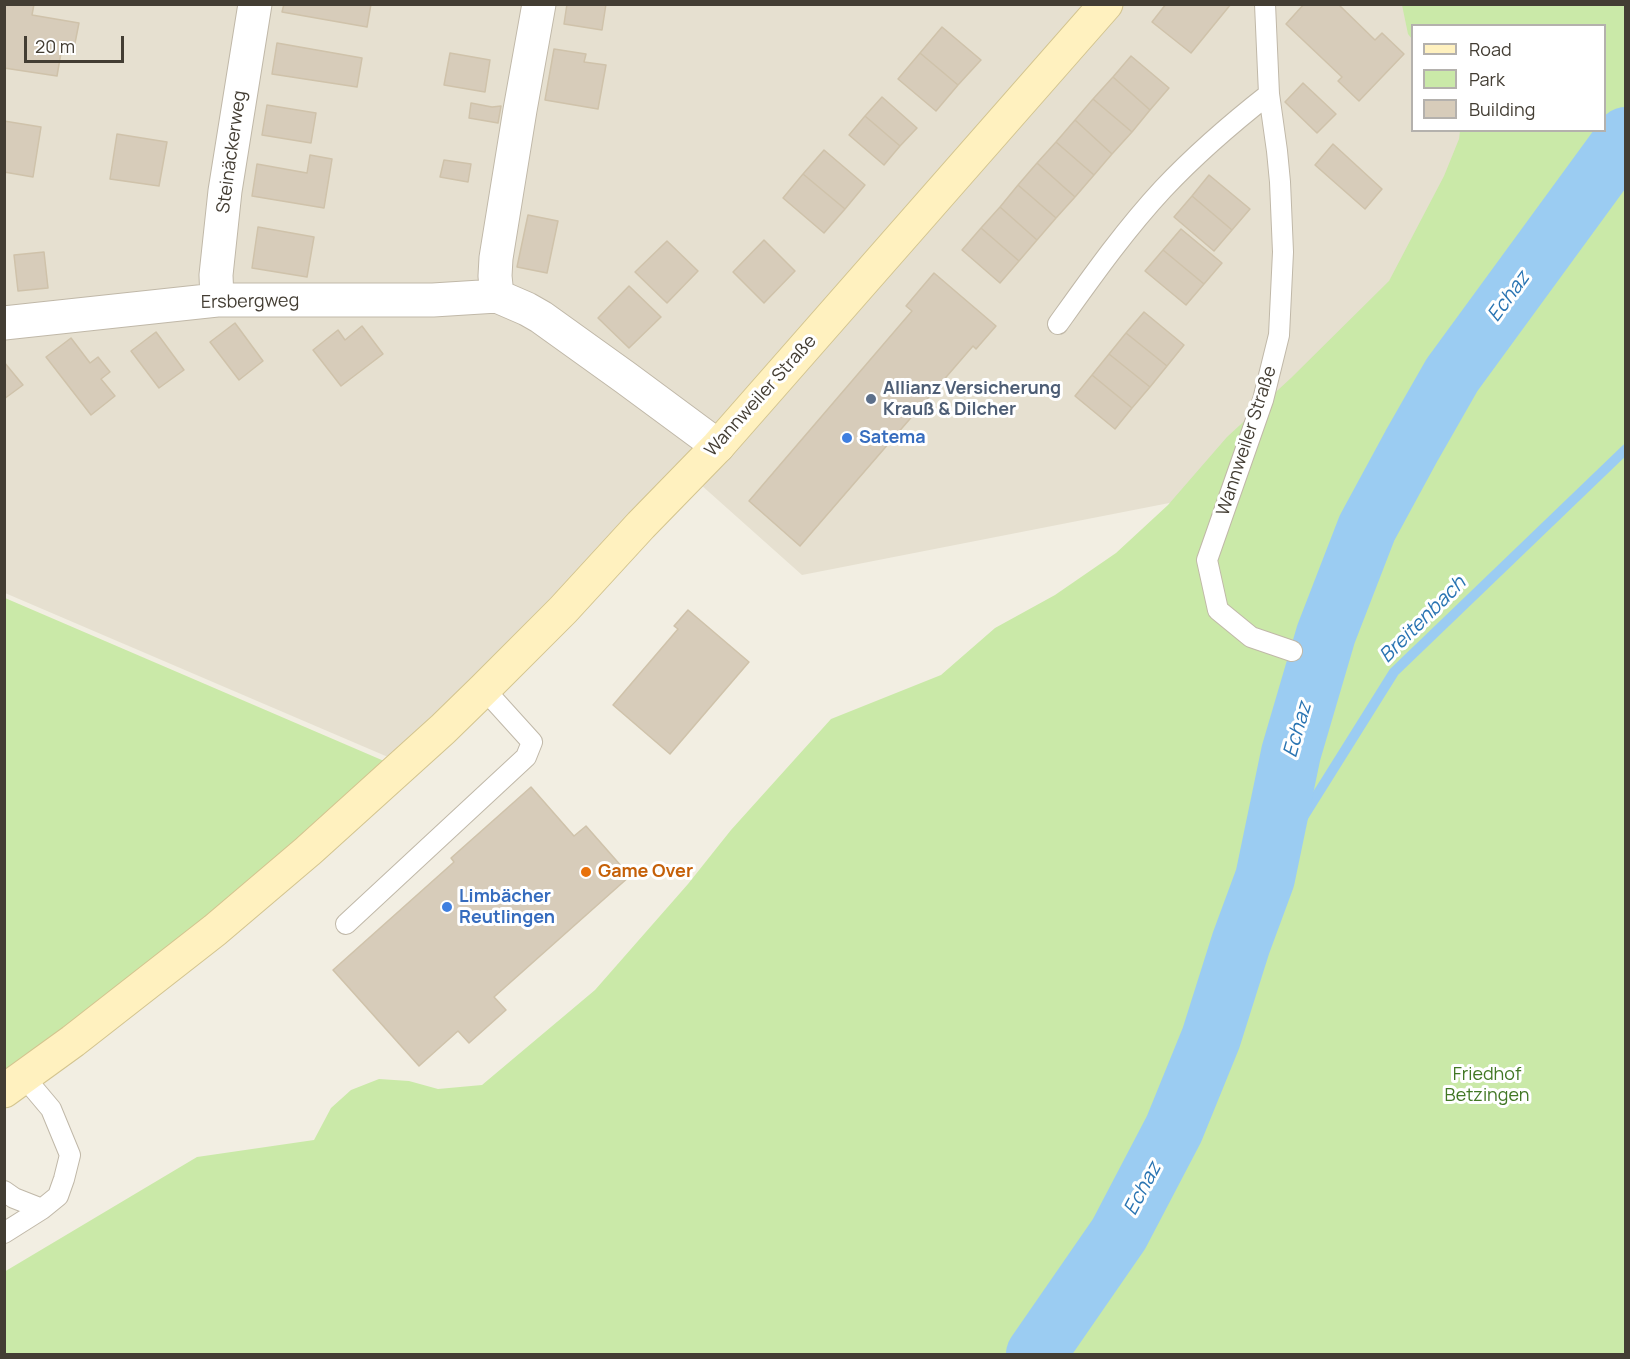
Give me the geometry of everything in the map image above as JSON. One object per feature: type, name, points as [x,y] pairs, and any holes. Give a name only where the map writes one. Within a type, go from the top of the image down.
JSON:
[{"type":"main road","name":"Wannweiler Straße","points":[[14,1084],[74,1041],[215,930],[308,851],[484,689],[563,610],[718,446],[1106,4]]},
{"type":"street","name":"Steinäckerweg","points":[[218,300],[216,275],[225,190],[255,4]]},
{"type":"street","points":[[497,296],[496,258],[539,4]]},
{"type":"street","name":"Ersbergweg","points":[[4,323],[218,300],[433,300],[497,296],[541,317],[718,446]]},
{"type":"lane","name":"Wannweiler Straße","points":[[1265,4],[1269,94],[1278,161],[1283,252],[1279,335],[1263,400],[1208,560],[1218,610],[1251,637],[1292,651]]},
{"type":"lane","points":[[1058,324],[1162,189],[1241,116],[1269,94]]},
{"type":"lane","points":[[346,924],[526,757],[532,742],[484,689]]},
{"type":"lane","points":[[4,1233],[58,1196],[70,1155],[51,1109],[14,1084]]},
{"type":"lane","points":[[4,1191],[14,1198],[42,1209]]},
{"type":"shaded area","points":[[5,5],[1625,5],[1625,524],[1256,486],[802,575],[700,484],[409,766],[5,593]]},
{"type":"green space","name":"Friedhof Betzingen","points":[[1402,5],[1625,5],[1625,1354],[5,1354],[4,1272],[197,1157],[314,1140],[331,1108],[351,1090],[379,1079],[409,1081],[438,1089],[482,1085],[595,990],[688,884],[731,830],[831,719],[941,675],[995,628],[1055,595],[1116,553],[1168,505],[1227,437],[1291,378],[1389,281],[1444,176],[1460,132],[1606,132],[1606,24],[1411,24],[1411,38],[1408,34]]},
{"type":"green space","points":[[5,598],[405,770],[5,1097]]},
{"type":"building","points":[[4,4],[34,4],[32,15],[79,23],[75,43],[63,41],[57,76],[4,68]]},
{"type":"building","points":[[284,4],[371,4],[367,27],[282,12]]},
{"type":"building","points":[[567,4],[606,4],[602,30],[564,24]]},
{"type":"building","points":[[1166,4],[1231,4],[1191,53],[1152,22]]},
{"type":"building","points":[[1304,4],[1338,4],[1375,40],[1382,33],[1404,54],[1359,101],[1338,81],[1342,77],[1286,24]]},
{"type":"building","points":[[942,27],[981,60],[958,85],[920,53]]},
{"type":"building","points":[[277,43],[362,58],[357,87],[272,74]]},
{"type":"building","points":[[554,49],[586,54],[584,62],[606,65],[598,109],[545,100]]},
{"type":"building","points":[[450,53],[490,60],[485,92],[444,85]]},
{"type":"building","points":[[920,53],[958,85],[936,111],[898,79]]},
{"type":"building","points":[[1131,56],[1169,88],[1150,110],[1113,77]]},
{"type":"building","points":[[1113,77],[1150,110],[1132,132],[1093,99]]},
{"type":"building","points":[[1303,83],[1336,114],[1317,133],[1285,102]]},
{"type":"building","points":[[882,97],[917,128],[900,146],[865,116]]},
{"type":"building","points":[[1093,99],[1132,132],[1112,154],[1075,120]]},
{"type":"building","points":[[471,103],[492,107],[501,106],[498,123],[469,118]]},
{"type":"building","points":[[267,105],[316,113],[311,143],[262,135]]},
{"type":"building","points":[[865,116],[900,146],[884,165],[849,135]]},
{"type":"building","points":[[1075,120],[1112,154],[1094,175],[1056,142]]},
{"type":"building","points":[[4,121],[41,127],[33,177],[4,172]]},
{"type":"building","points":[[117,134],[167,142],[159,186],[110,179]]},
{"type":"building","points":[[1056,142],[1094,175],[1075,197],[1037,163]]},
{"type":"building","points":[[1333,144],[1382,189],[1365,209],[1315,165]]},
{"type":"building","points":[[824,150],[865,185],[845,209],[803,174]]},
{"type":"building","points":[[310,155],[332,159],[324,208],[252,196],[257,164],[307,173]]},
{"type":"building","points":[[444,160],[471,164],[468,182],[440,177]]},
{"type":"building","points":[[1037,163],[1075,197],[1056,218],[1018,185]]},
{"type":"building","points":[[803,174],[845,209],[824,233],[783,198]]},
{"type":"building","points":[[1209,175],[1250,209],[1232,230],[1192,196]]},
{"type":"building","points":[[1018,185],[1056,218],[1037,240],[1000,207]]},
{"type":"building","points":[[1192,196],[1232,230],[1214,251],[1174,217]]},
{"type":"building","points":[[1000,207],[1037,240],[1019,261],[981,228]]},
{"type":"building","points":[[528,215],[558,221],[547,273],[517,267]]},
{"type":"building","points":[[258,227],[314,237],[307,277],[252,268]]},
{"type":"building","points":[[981,228],[1019,261],[1000,283],[962,250]]},
{"type":"building","points":[[1181,229],[1222,263],[1204,284],[1163,250]]},
{"type":"building","points":[[764,240],[795,271],[764,303],[733,272]]},
{"type":"building","points":[[667,241],[698,271],[667,303],[635,272]]},
{"type":"building","points":[[1163,250],[1204,284],[1186,305],[1145,271]]},
{"type":"building","points":[[44,252],[48,288],[18,291],[14,255]]},
{"type":"building","points":[[934,273],[996,326],[976,349],[973,346],[800,546],[749,501],[912,311],[906,306]]},
{"type":"building","points":[[629,286],[661,317],[629,348],[598,318]]},
{"type":"building","points":[[1144,312],[1184,345],[1167,366],[1126,333]]},
{"type":"building","points":[[235,323],[263,361],[239,380],[210,342]]},
{"type":"building","points":[[362,326],[383,354],[341,386],[313,350],[338,330],[345,340]]},
{"type":"building","points":[[156,332],[184,370],[159,388],[131,351]]},
{"type":"building","points":[[1126,333],[1167,366],[1150,387],[1109,354]]},
{"type":"building","points":[[71,338],[90,363],[98,357],[110,372],[101,379],[115,396],[91,415],[46,357]]},
{"type":"building","points":[[1109,354],[1150,387],[1132,408],[1092,375]]},
{"type":"building","points":[[4,362],[23,385],[4,399]]},
{"type":"building","points":[[1092,375],[1132,408],[1115,429],[1075,396]]},
{"type":"building","points":[[688,610],[749,662],[670,754],[613,705],[678,629],[674,626]]},
{"type":"building","points":[[531,787],[574,836],[586,826],[630,876],[494,997],[506,1010],[469,1043],[458,1031],[419,1066],[333,970],[454,862],[451,858]]},
{"type":"waterway","name":"Echaz","points":[[1036,1354],[1119,1234],[1174,1129],[1211,1038],[1241,943],[1265,878],[1291,753],[1326,634],[1367,528],[1452,375],[1626,137]]},
{"type":"waterway","name":"Breitenbach","points":[[1265,878],[1394,672],[1626,449]]},
{"type":"place","name":"Allianz Versicherung Krauß & Dilcher","points":[[871,399]]},
{"type":"place","name":"Satema","points":[[847,438]]},
{"type":"place","name":"Game Over","points":[[586,872]]},
{"type":"place","name":"Limbächer Reutlingen","points":[[447,907]]}]
